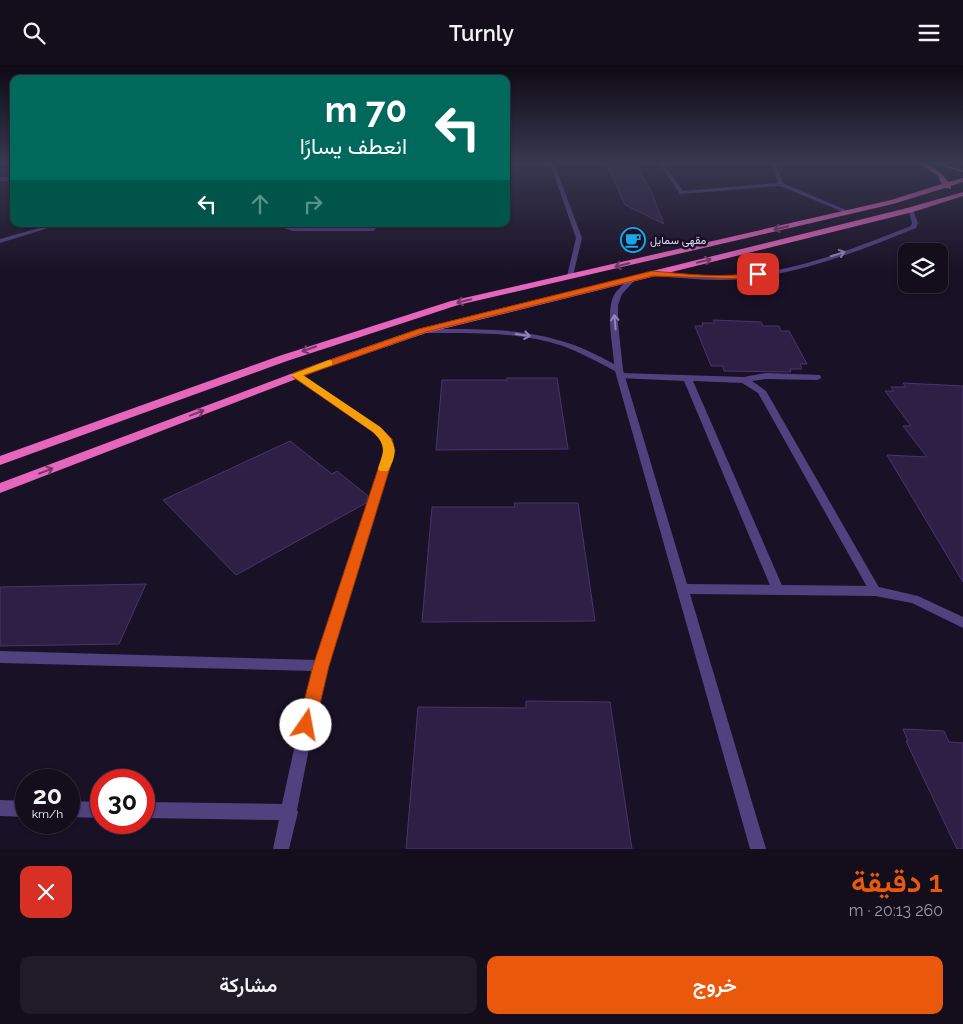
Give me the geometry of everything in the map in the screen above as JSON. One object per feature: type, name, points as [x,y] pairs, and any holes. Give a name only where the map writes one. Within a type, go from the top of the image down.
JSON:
[{"type":"highway","points":[[0,461],[307,349],[384,323],[454,303],[850,213],[901,200]]},
{"type":"highway","points":[[0,488],[296,375],[422,331],[948,200]]},
{"type":"street","points":[[565,200],[579,238],[570,276]]},
{"type":"street","points":[[818,200],[850,213]]},
{"type":"street","points":[[652,274],[744,277],[787,269],[842,253],[914,227],[915,223],[910,210]]},
{"type":"street","points":[[0,241],[48,227]]},
{"type":"street","points":[[286,227],[293,229],[373,229]]},
{"type":"street","points":[[634,278],[621,289],[615,301],[614,313],[620,373],[758,849]]},
{"type":"street","points":[[422,331],[504,333],[538,337],[568,345],[620,373],[744,380],[766,376],[817,377]]},
{"type":"street","points":[[281,849],[290,813],[310,708],[321,666],[390,451],[386,439],[376,430],[296,375]]},
{"type":"street","points":[[687,378],[778,591]]},
{"type":"street","points":[[744,380],[762,391],[875,591]]},
{"type":"street","points":[[684,589],[875,591],[914,599],[946,613],[963,623]]},
{"type":"street","points":[[0,657],[321,666]]},
{"type":"street","points":[[0,809],[15,809]]},
{"type":"street","points":[[155,811],[290,813]]},
{"type":"building","points":[[623,200],[654,200],[664,224],[625,205]]},
{"type":"building","points":[[713,320],[761,322],[763,326],[779,326],[781,331],[789,331],[807,364],[800,364],[802,369],[790,369],[791,372],[724,371],[723,366],[711,366],[695,326],[703,326],[702,323],[715,323]]},
{"type":"building","points":[[507,378],[557,378],[568,449],[436,450],[442,380],[507,380]]},
{"type":"building","points":[[903,383],[963,386],[963,582],[887,455],[927,457],[903,426],[911,426],[885,391],[894,391],[891,387],[906,387]]},
{"type":"building","points":[[290,441],[332,474],[337,471],[368,496],[366,503],[236,575],[163,500]]},
{"type":"building","points":[[514,503],[578,503],[595,621],[422,622],[432,507],[515,507]]},
{"type":"building","points":[[146,584],[119,644],[0,646],[0,587]]},
{"type":"building","points":[[526,701],[610,702],[632,849],[406,849],[418,707],[526,708]]},
{"type":"building","points":[[903,729],[944,731],[949,742],[963,743],[963,849],[957,849],[906,741],[908,741]]},
{"type":"slow traffic","points":[[329,363],[296,375],[376,430],[386,439],[390,451],[384,469]]},
{"type":"place","name":"مقهى سمايل","points":[[633,240]]},
{"type":"route","points":[[306,725],[321,666],[390,451],[386,439],[376,430],[296,375],[422,331],[652,274],[708,277],[744,277],[758,274]]}]
